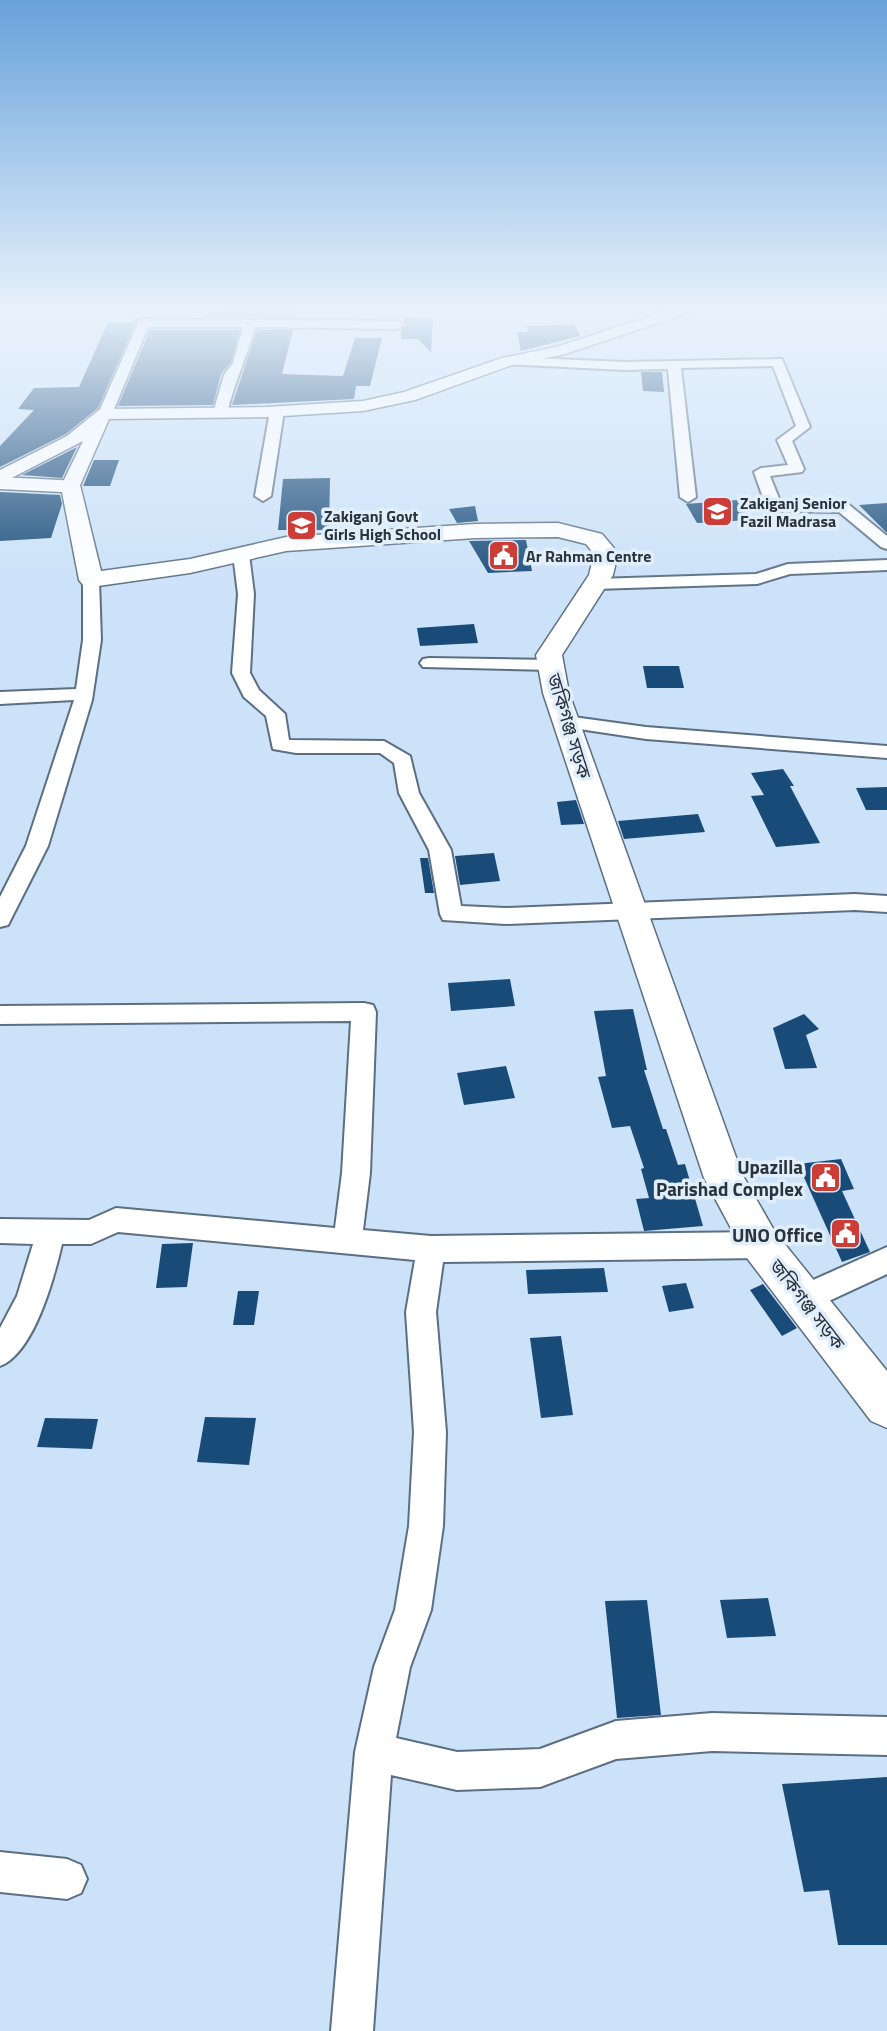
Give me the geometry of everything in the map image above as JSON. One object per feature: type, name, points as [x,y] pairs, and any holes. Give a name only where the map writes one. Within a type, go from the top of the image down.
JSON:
[{"type":"main road","points":[[0,481],[71,486],[91,580]]},
{"type":"main road","name":"জকিগঞ্জ সড়ক","points":[[91,580],[190,566],[286,544],[474,531],[558,530],[594,539],[606,554],[601,575],[550,655],[556,693],[566,723],[724,1178],[761,1245],[887,1406]]},
{"type":"street","points":[[71,486],[109,406]]},
{"type":"street","points":[[220,412],[222,406]]},
{"type":"street","points":[[0,481],[73,440],[105,414],[277,411],[350,406]]},
{"type":"street","points":[[678,406],[688,497]]},
{"type":"street","points":[[795,406],[803,427],[784,440],[797,469],[761,472],[774,506],[843,508],[887,544]]},
{"type":"street","points":[[263,496],[277,411]]},
{"type":"street","points":[[241,554],[246,594],[241,673],[251,693],[275,714],[280,745],[384,747],[402,761],[410,793],[440,850],[451,914],[505,916],[572,911],[855,902],[887,904]]},
{"type":"street","points":[[595,584],[757,579],[788,569],[887,565]]},
{"type":"street","points":[[0,919],[37,846],[84,694],[95,620],[91,580]]},
{"type":"street","points":[[429,663],[551,665]]},
{"type":"street","points":[[0,698],[84,694]]},
{"type":"street","points":[[566,723],[646,733],[887,752]]},
{"type":"street","points":[[0,1015],[364,1012],[356,1173],[348,1241]]},
{"type":"street","points":[[0,1231],[91,1232],[116,1220],[431,1249],[761,1245]]},
{"type":"street","points":[[0,1352],[38,1285],[50,1233]]},
{"type":"street","points":[[352,2031],[374,1752],[392,1667],[413,1611],[426,1526],[430,1432],[421,1312],[431,1249]]},
{"type":"street","points":[[803,1299],[887,1261]]},
{"type":"street","points":[[374,1752],[457,1771],[540,1768],[616,1740],[698,1733],[887,1736]]},
{"type":"street","points":[[0,1872],[67,1879]]},
{"type":"building","points":[[20,406],[99,406],[66,434],[0,467],[0,446],[34,410],[18,409]]},
{"type":"building","points":[[77,447],[62,478],[22,475]]},
{"type":"building","points":[[94,460],[119,460],[110,486],[83,486]]},
{"type":"building","points":[[330,478],[329,530],[278,530],[283,479]]},
{"type":"building","points":[[0,492],[60,495],[62,504],[51,538],[0,541]]},
{"type":"building","name":"Zakiganj Senior Fazil Madrasa","points":[[737,500],[749,520],[697,523],[686,504]]},
{"type":"building","points":[[887,503],[887,533],[859,505]]},
{"type":"building","points":[[475,506],[478,521],[457,523],[449,509]]},
{"type":"building","name":"Ar Rahman Centre","points":[[526,540],[532,571],[488,573],[469,541]]},
{"type":"building","points":[[474,624],[478,643],[420,646],[417,628]]},
{"type":"building","points":[[643,666],[679,666],[684,688],[647,688]]},
{"type":"building","points":[[783,769],[794,786],[790,786],[820,843],[776,847],[751,796],[764,795],[751,773]]},
{"type":"building","points":[[887,787],[887,810],[866,810],[856,788]]},
{"type":"building","points":[[576,800],[584,824],[561,825],[557,802]]},
{"type":"building","points":[[698,814],[705,832],[624,839],[618,821]]},
{"type":"building","points":[[494,853],[500,881],[460,885],[455,856]]},
{"type":"building","points":[[420,858],[428,858],[434,893],[425,893]]},
{"type":"building","points":[[510,979],[515,1006],[451,1011],[448,983]]},
{"type":"building","points":[[633,1009],[647,1070],[644,1070],[663,1129],[666,1129],[678,1165],[685,1164],[703,1226],[644,1231],[636,1199],[649,1198],[641,1169],[644,1168],[630,1126],[612,1128],[598,1077],[606,1076],[594,1011]]},
{"type":"building","points":[[804,1014],[819,1029],[806,1035],[817,1068],[785,1069],[773,1028]]},
{"type":"building","points":[[506,1066],[515,1098],[464,1105],[457,1073]]},
{"type":"building","points":[[841,1159],[854,1189],[842,1191],[870,1252],[842,1262],[798,1164]]},
{"type":"building","points":[[193,1243],[187,1287],[156,1288],[162,1244]]},
{"type":"building","points":[[604,1268],[608,1292],[528,1294],[526,1270]]},
{"type":"building","points":[[686,1283],[694,1308],[669,1312],[662,1286]]},
{"type":"building","points":[[763,1284],[797,1328],[782,1336],[750,1290]]},
{"type":"building","points":[[238,1291],[259,1291],[254,1325],[233,1325]]},
{"type":"building","points":[[561,1336],[573,1415],[541,1418],[530,1338]]},
{"type":"building","points":[[205,1417],[256,1418],[249,1465],[197,1462]]},
{"type":"building","points":[[45,1418],[98,1419],[92,1449],[37,1447]]},
{"type":"building","points":[[768,1598],[776,1636],[727,1638],[720,1600]]},
{"type":"building","points":[[647,1600],[661,1715],[617,1718],[605,1601]]},
{"type":"building","points":[[887,1777],[887,1945],[838,1945],[829,1890],[804,1892],[782,1784]]},
{"type":"place","name":"Zakiganj Senior Fazil Madrasa","points":[[717,512]]},
{"type":"place","name":"Zakiganj Govt Girls High School","points":[[301,525]]},
{"type":"place","name":"Ar Rahman Centre","points":[[503,556]]},
{"type":"place","name":"Upazilla Parishad Complex","points":[[826,1177]]},
{"type":"place","name":"UNO Office","points":[[846,1234]]}]
